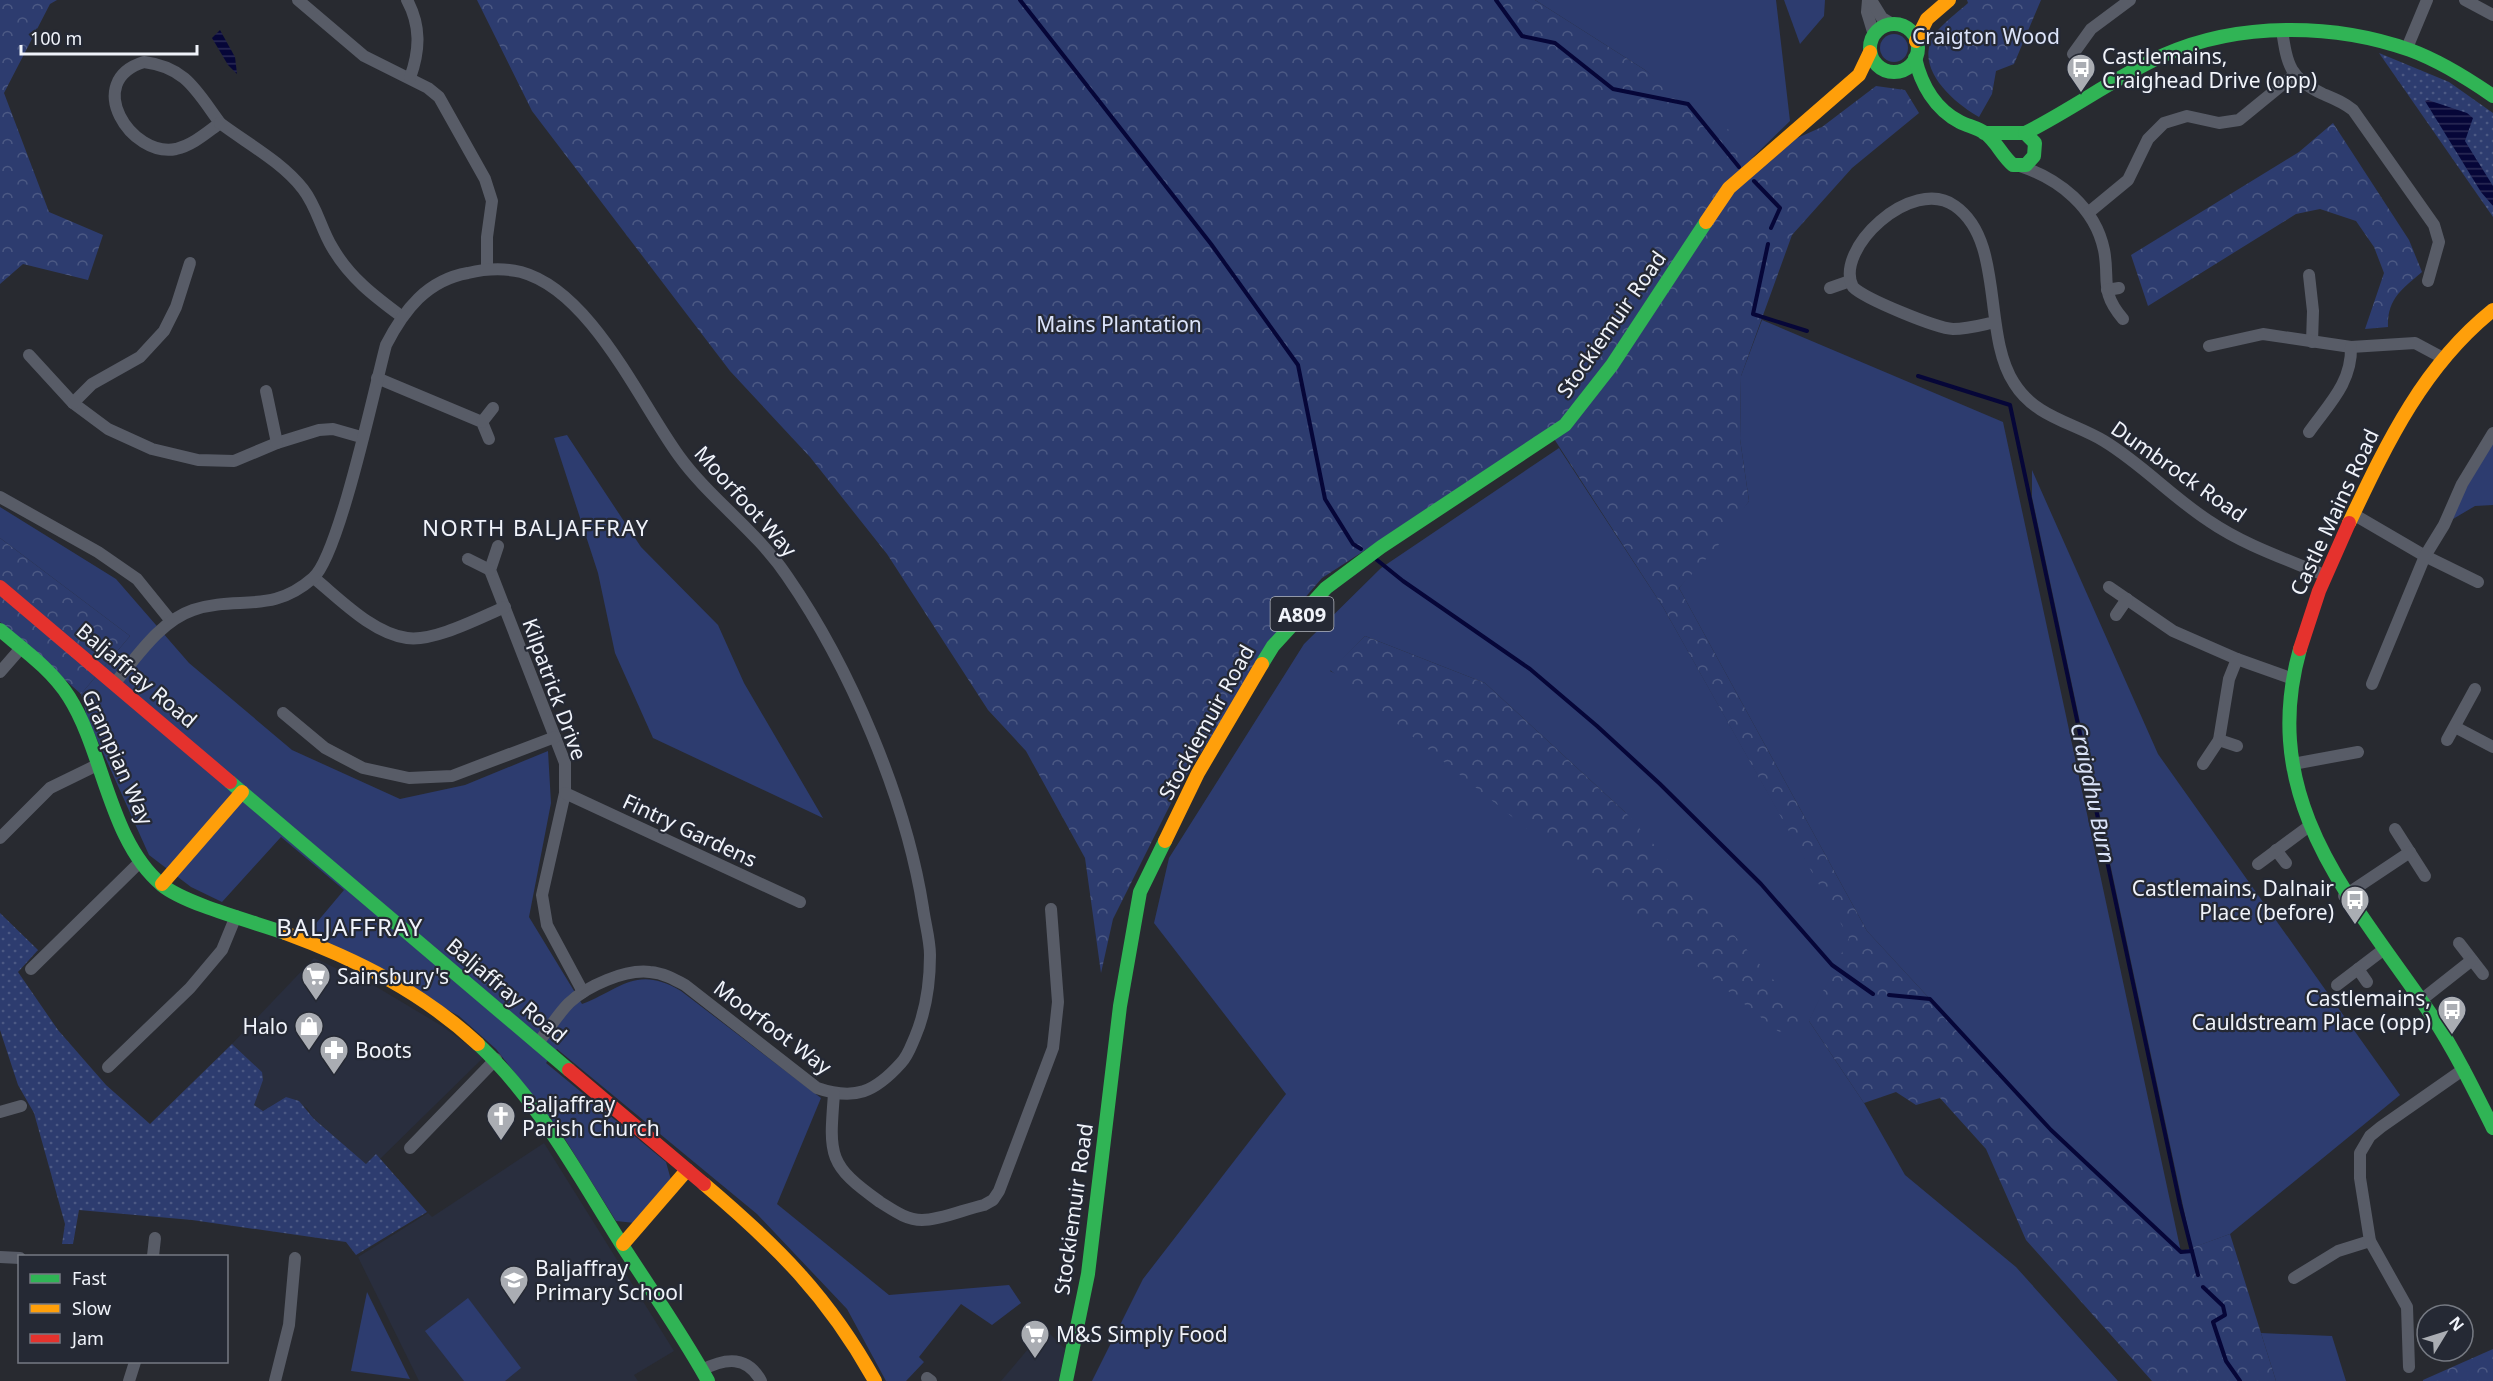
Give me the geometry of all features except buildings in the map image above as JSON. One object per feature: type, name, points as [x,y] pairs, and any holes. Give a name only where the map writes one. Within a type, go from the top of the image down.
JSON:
[{"type":"main road","points":[[1949,0],[1926,19],[1916,41],[1915,58],[1918,77],[1929,95],[1945,112],[1984,133],[2002,150],[2007,162],[2020,166],[2031,161],[2026,142]]},
{"type":"main road","points":[[1918,77],[1903,70],[1884,70],[1875,62],[1870,52],[1874,35],[1880,29],[1926,19]]},
{"type":"main road","points":[[1896,25],[1910,31],[1916,41]]},
{"type":"main road","points":[[2002,150],[2004,140],[2026,142],[2047,123],[2163,55],[2223,36],[2320,29],[2370,38],[2407,48],[2446,66],[2493,96]]},
{"type":"main road","name":"Stockiemuir Road","points":[[1066,1381],[1088,1274],[1120,1006],[1140,892],[1198,773],[1273,646],[1335,581],[1381,547],[1566,425],[1612,365],[1729,188],[1859,75],[1870,52]]},
{"type":"main road","points":[[1903,70],[1915,58]]},
{"type":"main road","name":"Stockiemuir Road","points":[[1859,75],[1884,70]]},
{"type":"main road","points":[[1984,133],[2026,142]]},
{"type":"main road","name":"Castle Mains Road","points":[[2493,310],[2443,358],[2424,381],[2400,422],[2353,514],[2324,575],[2315,600],[2293,679],[2290,724],[2294,764],[2308,827],[2324,863],[2344,896],[2420,1001],[2463,1070],[2493,1128]]},
{"type":"main road","name":"Baljaffray Road","points":[[0,587],[757,1229],[812,1282],[848,1332],[875,1381]]},
{"type":"main road","name":"Grampian Way","points":[[0,630],[64,688],[76,707],[97,765],[141,861],[162,884],[189,898],[376,971],[456,1022],[496,1059],[543,1117],[705,1376]]},
{"type":"main road","points":[[162,884],[242,792]]},
{"type":"main road","points":[[623,1244],[687,1170]]},
{"type":"street","points":[[298,0],[364,56],[410,78],[439,97],[485,179],[492,201],[487,237],[487,269]]},
{"type":"street","points":[[407,0],[416,17],[419,53],[410,78]]},
{"type":"street","points":[[1869,0],[1878,12],[1896,25]]},
{"type":"street","points":[[1869,0],[1867,12],[1874,35]]},
{"type":"street","points":[[2073,54],[2091,29],[2130,0]]},
{"type":"street","points":[[2407,48],[2427,0]]},
{"type":"street","points":[[2465,0],[2493,15]]},
{"type":"street","points":[[2282,30],[2289,65],[2294,75],[2301,83],[2338,99],[2353,110],[2434,225],[2439,242],[2428,281]]},
{"type":"street","points":[[220,123],[197,140],[174,149],[146,145],[130,131],[118,112],[113,90],[119,75],[130,66],[144,62],[160,64],[177,71],[193,84],[220,123],[286,170],[304,190],[331,246],[344,266],[364,288],[400,316]]},
{"type":"street","points":[[2088,213],[2128,180],[2148,140],[2164,123],[2187,116],[2220,123],[2239,120],[2294,75]]},
{"type":"street","points":[[2026,142],[2044,175]]},
{"type":"street","points":[[2020,166],[2044,175],[2070,193],[2088,213],[2104,251],[2113,289],[2115,310],[2123,318]]},
{"type":"street","name":"Dumbrock Road","points":[[1850,281],[1851,261],[1864,241],[1888,214],[1909,201],[1937,198],[1960,210],[1978,236],[1985,258],[1995,322],[2008,373],[2021,393],[2037,408],[2094,435],[2126,455],[2191,508],[2225,531],[2324,575]]},
{"type":"street","points":[[73,403],[92,384],[140,357],[164,331],[176,307],[190,263]]},
{"type":"street","name":"Moorfoot Way","points":[[114,684],[171,621],[192,610],[217,605],[266,603],[287,596],[314,578],[333,544],[386,345],[400,316],[415,300],[453,275],[487,269],[522,272],[552,287],[576,307],[602,340],[687,468],[745,524],[786,575],[823,635],[887,775],[916,868],[930,954],[924,1014],[907,1057],[878,1085],[856,1095],[834,1094],[817,1088],[685,985],[668,976],[650,972],[633,973],[584,992],[568,1004],[537,1044]]},
{"type":"street","points":[[2309,275],[2313,311],[2312,342]]},
{"type":"street","points":[[1830,288],[1850,281],[1862,295],[1939,326],[1968,328],[1995,322]]},
{"type":"street","points":[[2209,346],[2256,334],[2351,347],[2406,342],[2425,347],[2443,358]]},
{"type":"street","points":[[2309,432],[2342,389],[2351,360],[2351,347]]},
{"type":"street","points":[[29,355],[73,403],[108,429],[152,449],[198,460],[234,461],[277,443],[319,430],[333,429],[362,437]]},
{"type":"street","points":[[378,378],[482,422],[489,439]]},
{"type":"street","points":[[266,391],[277,443]]},
{"type":"street","points":[[482,422],[493,408]]},
{"type":"street","points":[[2373,684],[2425,556],[2444,525],[2462,484],[2493,433]]},
{"type":"street","points":[[0,497],[98,552],[136,579],[171,621]]},
{"type":"street","points":[[2353,514],[2425,556],[2478,582]]},
{"type":"street","points":[[468,559],[490,570],[498,546]]},
{"type":"street","name":"Kilpatrick Drive","points":[[490,570],[565,763],[565,793],[542,895],[544,915],[584,992]]},
{"type":"street","points":[[314,578],[376,626],[408,638],[440,633],[505,607]]},
{"type":"street","points":[[2109,587],[2173,631],[2237,659],[2293,679]]},
{"type":"street","points":[[2116,615],[2127,599]]},
{"type":"street","points":[[0,672],[21,648]]},
{"type":"street","points":[[2203,764],[2219,740],[2229,679],[2237,659]]},
{"type":"street","points":[[2447,740],[2475,689]]},
{"type":"street","points":[[283,713],[325,748],[363,768],[409,778],[452,776],[555,737]]},
{"type":"street","points":[[2455,727],[2493,747]]},
{"type":"street","points":[[2219,740],[2237,746]]},
{"type":"street","points":[[2294,764],[2358,752]]},
{"type":"street","points":[[0,838],[50,788],[97,765]]},
{"type":"street","name":"Fintry Gardens","points":[[565,793],[800,902]]},
{"type":"street","points":[[2258,864],[2308,827]]},
{"type":"street","points":[[2395,829],[2425,876]]},
{"type":"street","points":[[2276,850],[2286,863]]},
{"type":"street","points":[[2344,896],[2410,852]]},
{"type":"street","points":[[30,969],[141,861]]},
{"type":"street","points":[[834,1094],[831,1138],[845,1176],[900,1215],[922,1220],[984,1205],[993,1200],[999,1191],[1053,1048],[1058,1002],[1051,909]]},
{"type":"street","points":[[108,1068],[190,988],[222,950],[236,916]]},
{"type":"street","points":[[2459,944],[2483,974]]},
{"type":"street","points":[[2337,985],[2383,950]]},
{"type":"street","points":[[2420,1001],[2472,960]]},
{"type":"street","points":[[2358,969],[2367,982]]},
{"type":"street","points":[[410,1148],[496,1059]]},
{"type":"street","points":[[2409,1367],[2407,1307],[2370,1241],[2360,1178],[2360,1153],[2364,1144],[2381,1127],[2463,1070]]},
{"type":"street","points":[[0,1112],[21,1106]]},
{"type":"street","points":[[153,1255],[155,1238]]},
{"type":"street","points":[[2294,1278],[2338,1251],[2370,1241]]},
{"type":"street","points":[[0,1257],[18,1257]]},
{"type":"street","points":[[275,1381],[289,1325],[295,1258]]},
{"type":"street","points":[[705,1376],[729,1359],[741,1361],[756,1373],[761,1381]]},
{"type":"street","points":[[129,1381],[135,1363]]},
{"type":"shaded area","points":[[220,30],[235,57],[237,74],[228,65],[212,38]]},
{"type":"shaded area","points":[[2425,101],[2467,113],[2473,118],[2465,141],[2493,186],[2493,206],[2481,192]]},
{"type":"shaded area","points":[[314,958],[375,986],[442,1026],[484,1057],[380,1159],[376,1155],[367,1165],[314,1119],[307,1108],[286,1097],[263,1111],[253,1105],[262,1072],[232,1044]]},
{"type":"shaded area","name":"Baljaffray Primary School","points":[[544,1143],[674,1351],[634,1375],[638,1381],[419,1381],[358,1257],[428,1213],[432,1217]]},
{"type":"shaded area","points":[[1045,1329],[1065,1349],[1059,1381],[1001,1381]]},
{"type":"green space","points":[[0,0],[57,0],[50,4],[4,93],[49,212],[103,235],[88,280],[23,264],[0,284]]},
{"type":"green space","name":"Mains Plantation","points":[[477,0],[1535,0],[1645,70],[1736,135],[1752,158],[1822,127],[1876,86],[1905,90],[1919,113],[1852,168],[1792,235],[1741,376],[1740,439],[1749,501],[1717,547],[1679,588],[1867,931],[2051,1130],[2180,1252],[2230,1234],[2276,1381],[2152,1381],[2026,1240],[1986,1149],[1940,1098],[1916,1105],[1896,1092],[1864,1103],[1809,1021],[1779,1032],[1330,670],[1365,636],[1485,683],[1626,813],[1809,1020],[1849,938],[1663,607],[1549,431],[1322,578],[1283,623],[1178,789],[1113,919],[1101,973],[1085,858],[1026,751],[988,710],[887,554],[810,457],[730,371],[532,111]]},
{"type":"green space","points":[[1535,0],[1776,0],[1790,121],[1752,158],[1645,70]]},
{"type":"green space","points":[[1784,0],[1825,0],[1824,16],[1800,44]]},
{"type":"green space","name":"Craigton Wood","points":[[1967,0],[2041,0],[2014,64],[1996,71],[1992,94],[1979,117],[1951,97],[1942,87],[1930,66],[1928,55],[1930,44],[1937,32],[1968,3]]},
{"type":"green space","points":[[1894,34],[1904,38],[1908,48],[1904,58],[1894,62],[1884,58],[1880,48],[1884,38]]},
{"type":"green space","points":[[2379,53],[2449,82],[2493,113],[2493,217]]},
{"type":"green space","points":[[2333,123],[2409,240],[2422,272],[2397,295],[2390,309],[2388,327],[2365,329],[2384,273],[2374,247],[2356,221],[2320,209],[2296,214],[2148,306],[2131,255],[2299,152]]},
{"type":"green space","points":[[1762,320],[2003,422],[2181,1252],[2051,1130],[1867,931],[1679,588],[1749,501],[1740,439],[1741,376]]},
{"type":"green space","points":[[567,435],[641,547],[718,625],[744,683],[823,818],[653,738],[615,653],[598,573],[554,438]]},
{"type":"green space","points":[[2493,439],[2493,505],[2475,506],[2453,519],[2451,516]]},
{"type":"green space","points":[[1559,448],[1663,607],[1850,938],[1809,1021],[1864,1103],[1905,1175],[2016,1267],[2118,1381],[1092,1381],[1143,1279],[1286,1094],[1154,923],[1169,858],[1304,644],[1381,568]],"holes":[[[1365,636],[1485,683],[1626,813],[1330,671]]]},
{"type":"green space","points":[[2032,470],[2158,754],[2400,1095],[2230,1234],[2192,1248],[2032,497]]},
{"type":"green space","points":[[0,507],[116,579],[189,663],[292,750],[400,799],[465,785],[548,751],[551,803],[529,917],[582,1004],[629,982],[652,980],[665,983],[681,991],[821,1098],[777,1204],[889,1295],[1009,1285],[1021,1303],[992,1325],[961,1304],[919,1357],[924,1362],[906,1381],[886,1381],[847,1309],[757,1214],[557,1049],[546,1063],[666,1162],[671,1180],[635,1223],[616,1221],[558,1128],[496,1049],[459,1016],[307,934],[344,890],[281,837],[222,902],[191,887],[149,855],[87,717],[81,694],[130,636],[0,538]]},
{"type":"green space","points":[[0,538],[130,636],[81,694],[0,622]]},
{"type":"green space","points":[[0,913],[38,950],[18,972],[58,1030],[106,1085],[150,1124],[232,1044],[262,1072],[263,1080],[254,1105],[263,1111],[286,1097],[299,1101],[314,1119],[366,1164],[376,1154],[427,1212],[356,1255],[346,1242],[192,1220],[79,1210],[73,1244],[62,1244],[65,1224],[34,1113],[18,1085],[0,1030]]},
{"type":"green space","points":[[367,1292],[410,1379],[351,1371]]},
{"type":"green space","points":[[468,1298],[521,1368],[505,1381],[464,1381],[425,1331]]},
{"type":"green space","points":[[2261,1333],[2332,1336],[2346,1381],[2276,1381]]},
{"type":"green space","points":[[2493,1349],[2493,1381],[2423,1381],[2461,1363],[2475,1363],[2475,1357]]},
{"type":"waterway","points":[[1020,0],[1211,244],[1298,365],[1325,499],[1353,544],[1361,549]]},
{"type":"waterway","points":[[1496,0],[1522,36],[1555,43],[1613,89],[1688,104],[1739,167]]},
{"type":"waterway","points":[[1754,181],[1780,208],[1771,228]]},
{"type":"waterway","points":[[1768,244],[1753,314],[1807,331]]},
{"type":"waterway","name":"Craigdhu Burn","points":[[1918,376],[2010,405],[2180,1204],[2198,1275]]},
{"type":"waterway","points":[[1377,560],[1403,581],[1530,669],[1597,726],[1660,784],[1761,884],[1832,965],[1873,994]]},
{"type":"waterway","points":[[1889,995],[1930,999],[2051,1130],[2181,1252],[2192,1251]]},
{"type":"waterway","name":"Craigdhu Burn","points":[[2203,1287],[2223,1306],[2225,1315],[2213,1322],[2226,1361],[2240,1381]]},
{"type":"traffic: fast","points":[[1894,24],[1911,31],[1918,48],[1911,65],[1894,72],[1877,65],[1870,48],[1877,31],[1894,24]]},
{"type":"traffic: fast","points":[[2025,133],[2128,73],[2164,55],[2223,36],[2254,32],[2318,31],[2381,41],[2432,59],[2493,96]]},
{"type":"traffic: fast","points":[[1915,58],[1930,95],[1951,117],[1960,122],[1982,131],[1985,133],[1989,137],[1993,141],[2013,165],[2026,165],[2034,156],[2035,143],[2025,133],[1984,133]]},
{"type":"traffic: fast","points":[[1262,664],[1273,646],[1326,588],[1381,547],[1565,425],[1612,365],[1706,222]]},
{"type":"traffic: fast","points":[[0,630],[46,669],[69,697],[91,743],[119,821],[144,867],[162,885],[187,899],[285,933]]},
{"type":"traffic: fast","points":[[2300,649],[2290,704],[2291,755],[2302,802],[2320,846],[2344,889],[2432,1016],[2493,1128]]},
{"type":"traffic: fast","points":[[230,782],[569,1070]]},
{"type":"traffic: fast","points":[[1066,1381],[1088,1274],[1120,1006],[1140,892],[1165,841]]},
{"type":"traffic: fast","points":[[478,1044],[500,1066],[539,1114],[708,1381]]},
{"type":"traffic: slow","points":[[1916,41],[1927,19],[1949,0]]},
{"type":"traffic: slow","points":[[1706,222],[1729,188],[1859,75],[1870,52]]},
{"type":"traffic: slow","points":[[2349,523],[2393,435],[2427,381],[2468,332],[2493,310]]},
{"type":"traffic: slow","points":[[1165,841],[1198,773],[1262,664]]},
{"type":"traffic: slow","points":[[162,884],[242,792]]},
{"type":"traffic: slow","points":[[285,933],[337,954],[387,979],[434,1008],[478,1044]]},
{"type":"traffic: slow","points":[[623,1244],[687,1170]]},
{"type":"traffic: slow","points":[[704,1184],[755,1229],[799,1274],[839,1323],[875,1381]]},
{"type":"traffic: jam","points":[[2300,649],[2319,591],[2349,523]]},
{"type":"traffic: jam","points":[[0,587],[230,782]]},
{"type":"traffic: jam","points":[[569,1070],[704,1184]]},
{"type":"place","name":"Castlemains, Craighead Drive (opp)","points":[[2081,94]]},
{"type":"place","name":"Castlemains, Dalnair Place (before)","points":[[2355,926]]},
{"type":"place","name":"Sainsbury's","points":[[316,1002]]},
{"type":"place","name":"Castlemains, Cauldstream Place (opp)","points":[[2452,1036]]},
{"type":"place","name":"Halo","points":[[309,1052]]},
{"type":"place","name":"Boots","points":[[334,1076]]},
{"type":"place","name":"Baljaffray Parish Church","points":[[501,1142]]},
{"type":"place","name":"Baljaffray Primary School","points":[[514,1306]]},
{"type":"place","name":"M&S Simply Food","points":[[1035,1360]]},
{"type":"district","name":"NORTH BALJAFFRAY","points":[[536,527]]},
{"type":"district","name":"BALJAFFRAY","points":[[350,926]]}]
